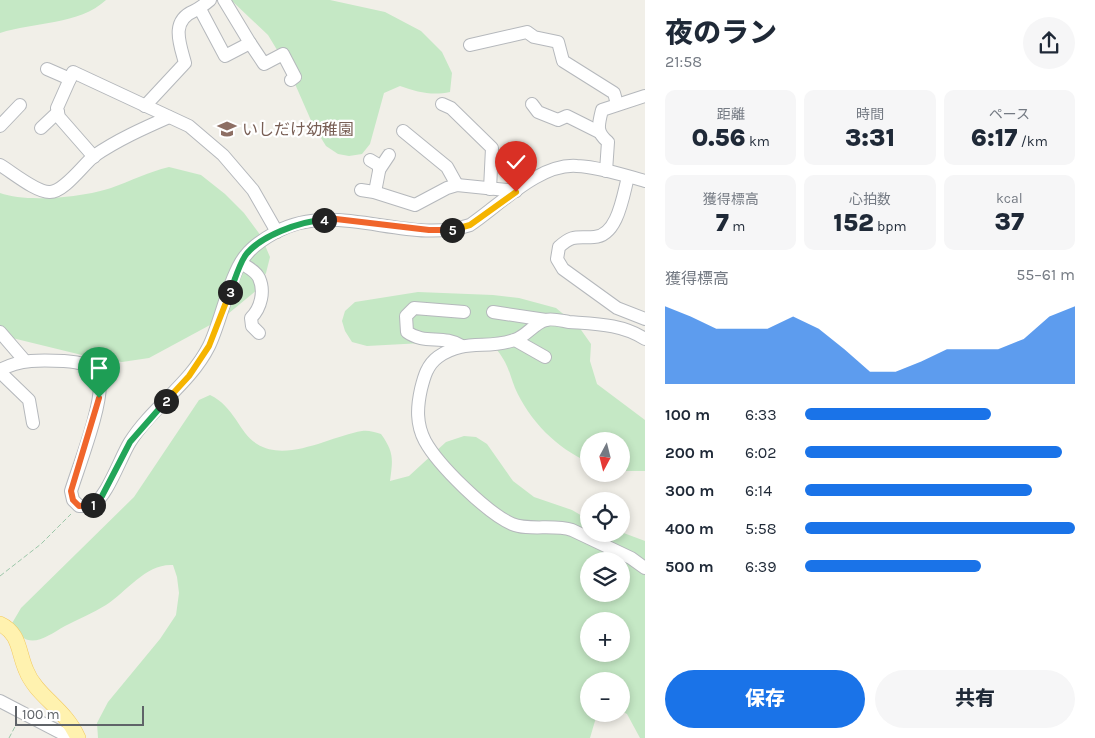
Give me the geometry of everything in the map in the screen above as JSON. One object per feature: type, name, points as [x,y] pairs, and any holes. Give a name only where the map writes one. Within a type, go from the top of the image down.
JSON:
[{"type":"main road","points":[[0,624],[7,627],[19,642],[26,670],[38,690],[62,712],[78,738]]},
{"type":"street","points":[[145,106],[185,63],[178,36],[179,25],[182,19],[200,9],[210,0]]},
{"type":"street","points":[[224,0],[264,64],[283,54],[294,72],[295,77],[291,80]]},
{"type":"street","points":[[200,9],[225,56],[250,43]]},
{"type":"street","points":[[470,45],[527,32],[534,38],[558,42],[563,61],[614,93],[617,104]]},
{"type":"street","points":[[46,69],[70,79]]},
{"type":"street","points":[[94,156],[59,117],[57,108],[74,72],[189,126],[222,155],[253,190],[277,232]]},
{"type":"street","points":[[598,132],[602,110],[645,96]]},
{"type":"street","points":[[442,104],[451,108],[492,148],[490,189]]},
{"type":"street","points":[[0,126],[20,105]]},
{"type":"street","points":[[41,128],[58,112]]},
{"type":"street","points":[[534,112],[558,120],[567,116],[598,132],[608,142],[606,171]]},
{"type":"street","points":[[0,165],[38,189],[50,192],[59,190],[94,156],[133,133],[169,117]]},
{"type":"street","points":[[403,131],[447,167],[457,185]]},
{"type":"street","points":[[379,170],[389,155]]},
{"type":"street","points":[[370,160],[380,166],[375,192]]},
{"type":"street","points":[[33,423],[29,400],[0,371],[26,360],[75,362],[85,364],[95,372],[99,380],[99,398],[71,491],[73,500],[79,506],[85,507],[95,504],[130,442],[189,376],[209,346],[246,254],[277,232],[311,220],[336,219],[446,231],[470,225],[542,174],[559,167],[576,165],[645,181]]},
{"type":"street","points":[[628,177],[614,222],[607,232],[595,237],[579,235],[566,240],[559,247],[557,259],[563,269],[617,308],[645,319]]},
{"type":"street","points":[[361,190],[375,192],[415,205],[447,188],[457,185],[516,192]]},
{"type":"street","points":[[241,263],[254,271],[260,278],[262,294],[259,310],[251,318],[252,326],[259,333]]},
{"type":"street","points":[[461,350],[453,340],[417,339],[408,332],[406,316],[414,308],[464,312]]},
{"type":"street","points":[[493,312],[546,320],[615,326],[634,332],[645,339]]},
{"type":"street","points":[[546,320],[515,340],[461,350],[436,358],[426,370],[422,384],[417,408],[419,424],[431,450],[463,487],[499,516],[514,525],[563,527],[572,530],[631,558],[645,568]]},
{"type":"street","points":[[0,332],[26,360]]},
{"type":"street","points":[[515,340],[545,357]]},
{"type":"street","points":[[0,701],[71,738]]},
{"type":"path","points":[[0,576],[42,544],[79,506]]},
{"type":"path","points":[[9,738],[23,712]]},
{"type":"green space","points":[[0,0],[106,0],[95,8],[70,19],[0,33]]},
{"type":"green space","points":[[231,0],[330,0],[385,12],[421,31],[442,52],[452,73],[450,92],[425,93],[400,86],[384,93],[370,144],[362,154],[349,156],[338,154],[326,146],[313,125],[288,68],[268,35]]},
{"type":"green space","points":[[169,167],[201,175],[225,194],[244,213],[261,236],[270,257],[266,273],[257,290],[223,318],[149,358],[122,362],[90,357],[0,335],[0,193],[25,198],[56,198],[86,194],[111,188]]},
{"type":"green space","points":[[418,292],[519,298],[556,308],[579,327],[591,344],[590,361],[597,384],[645,420],[645,471],[630,471],[630,432],[580,432],[580,458],[555,441],[528,411],[515,388],[506,364],[497,350],[441,342],[367,346],[352,342],[345,331],[342,321],[345,311],[355,302]]},
{"type":"green space","points":[[210,395],[225,406],[251,439],[269,449],[295,450],[362,431],[381,434],[392,456],[390,481],[409,476],[446,442],[464,436],[476,437],[487,444],[513,481],[534,497],[572,510],[580,515],[580,542],[630,542],[630,535],[645,541],[645,738],[640,738],[630,720],[630,672],[580,672],[580,722],[595,722],[590,738],[98,738],[97,723],[108,702],[160,639],[176,615],[179,593],[173,565],[155,568],[146,573],[106,605],[43,638],[30,640],[24,638],[11,625],[21,608],[134,497],[199,400]]},
{"type":"place","name":"いしだけ幼稚園","points":[[227,129]]},
{"type":"route","points":[[99,398],[71,491],[73,500],[79,506],[85,507],[95,504],[102,496],[130,442],[189,376],[209,346],[241,263],[246,254],[261,243],[277,232],[311,220],[336,219],[446,231],[470,225],[516,192]]}]
